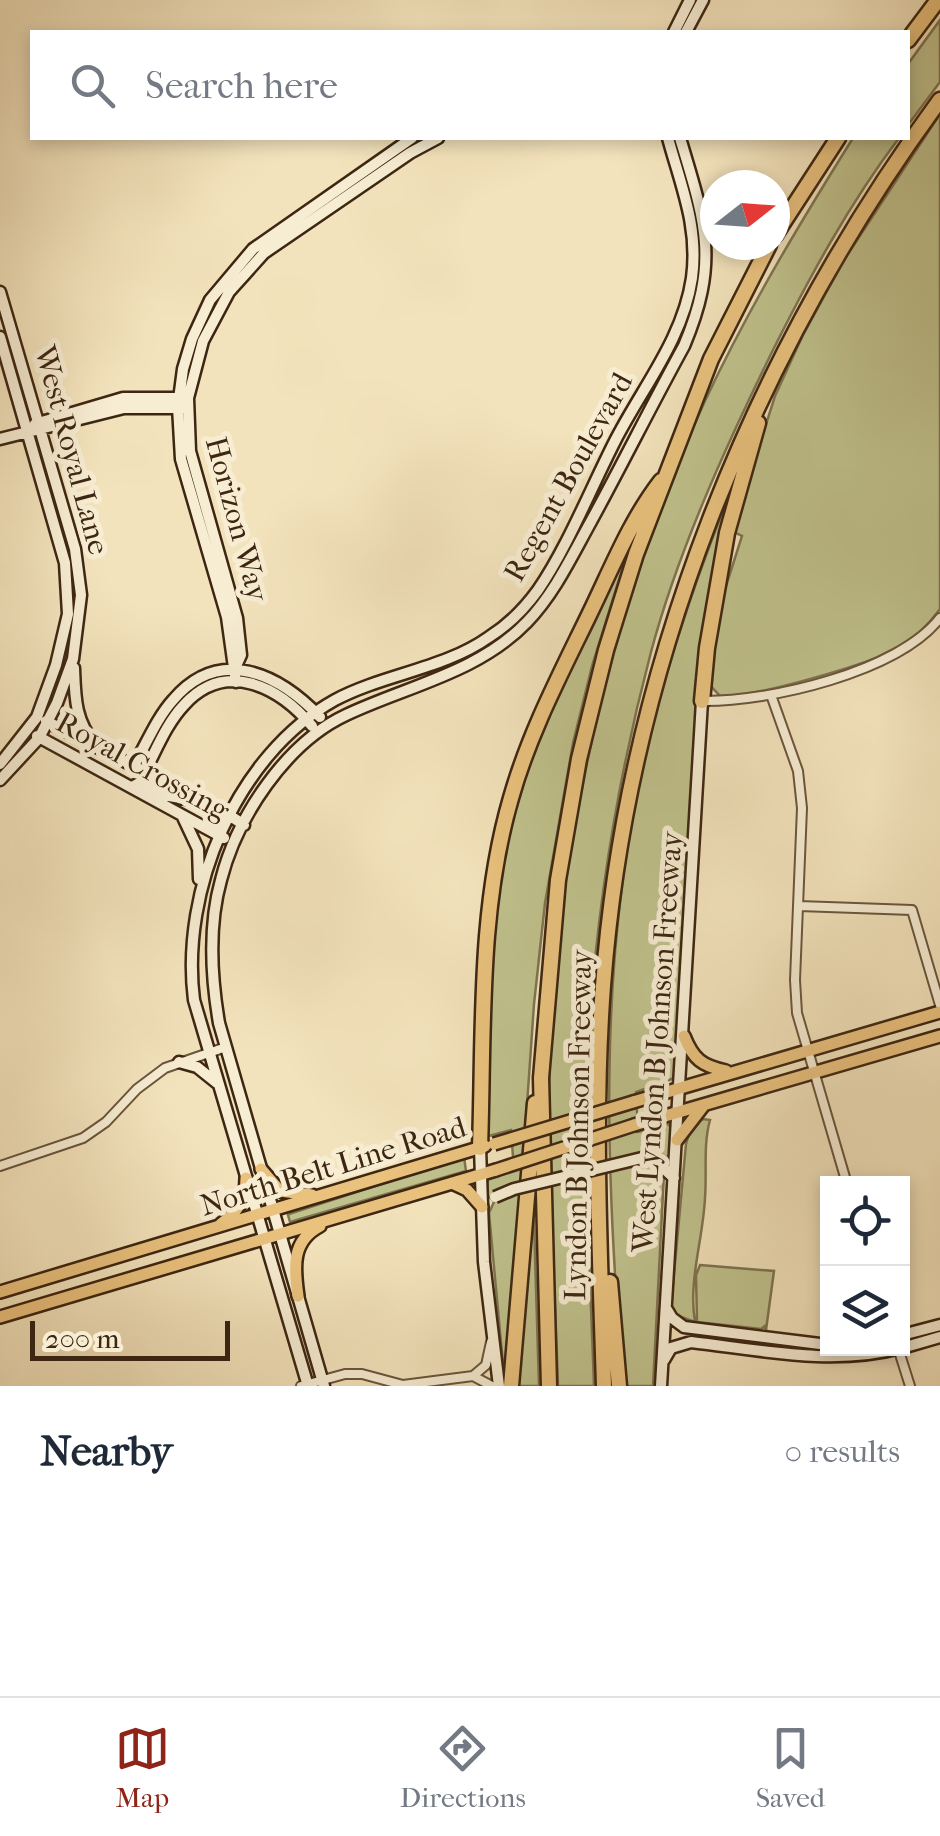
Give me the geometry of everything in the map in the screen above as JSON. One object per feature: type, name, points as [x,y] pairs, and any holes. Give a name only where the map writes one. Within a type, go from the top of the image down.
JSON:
[{"type":"highway","points":[[910,37],[938,0]]},
{"type":"highway","name":"Lyndon B Johnson Freeway","points":[[604,1386],[600,1239],[603,984],[631,789],[666,647],[717,505],[766,390],[858,220],[940,100]]},
{"type":"highway","points":[[790,212],[837,140]]},
{"type":"highway","name":"Lyndon B Johnson Freeway","points":[[548,1386],[540,1078],[558,880],[578,758],[636,554],[711,359],[761,260]]},
{"type":"highway","points":[[702,701],[727,534],[750,461],[766,390]]},
{"type":"highway","points":[[487,1146],[488,921],[510,798],[548,701],[636,518],[672,468]]},
{"type":"highway","points":[[512,1386],[532,1117],[540,1078]]},
{"type":"highway","points":[[600,1239],[610,1280],[619,1386]]},
{"type":"main road","name":"North Belt Line Road","points":[[0,1292],[940,1008]]},
{"type":"main road","points":[[684,1036],[692,1056],[699,1062],[730,1072]]},
{"type":"main road","name":"North Belt Line Road","points":[[0,1318],[940,1036]]},
{"type":"main road","points":[[677,1140],[704,1105]]},
{"type":"main road","points":[[261,1170],[282,1192],[322,1196]]},
{"type":"main road","points":[[216,1228],[236,1213],[246,1190],[246,1178]]},
{"type":"main road","points":[[452,1183],[467,1190],[482,1206]]},
{"type":"main road","points":[[298,1296],[294,1263],[297,1250],[310,1231],[329,1220]]},
{"type":"street","points":[[675,30],[690,0]]},
{"type":"street","points":[[687,30],[704,0]]},
{"type":"street","name":"Horizon Way","points":[[236,673],[227,618],[185,451],[183,403],[203,341],[229,292],[264,253],[409,140]]},
{"type":"street","name":"Horizon Way","points":[[315,214],[435,140]]},
{"type":"street","name":"Regent Boulevard","points":[[306,1385],[208,1052],[192,980],[192,938],[198,899],[229,814],[276,750],[312,717],[367,686],[472,648],[503,627],[540,587],[618,434],[669,346],[686,303],[694,259],[693,227],[669,140]]},
{"type":"street","name":"Regent Boulevard","points":[[324,1383],[213,991],[212,946],[221,880],[244,825],[283,763],[322,728],[455,671],[496,649],[529,620],[558,583],[684,346],[698,308],[705,266],[705,230],[698,192],[681,140]]},
{"type":"street","name":"West Royal Lane","points":[[0,292],[79,568],[81,612],[73,658],[48,722],[39,738],[0,780]]},
{"type":"street","name":"West Royal Lane","points":[[0,337],[65,563],[67,597],[64,640],[37,717],[0,764]]},
{"type":"street","points":[[0,439],[124,408],[183,403]]},
{"type":"street","points":[[702,701],[739,702],[771,695],[892,657],[919,640],[940,618]]},
{"type":"street","points":[[73,658],[80,722],[104,753]]},
{"type":"street","points":[[139,770],[168,716],[196,694],[236,673],[276,692],[322,728]]},
{"type":"street","points":[[771,695],[798,770],[802,808],[794,980],[797,1012],[845,1176]]},
{"type":"street","name":"West Lyndon B Johnson Freeway","points":[[661,1386],[702,701]]},
{"type":"street","name":"Royal Crossing","points":[[37,717],[244,825]]},
{"type":"street","name":"Royal Crossing","points":[[27,732],[234,845]]},
{"type":"street","points":[[22,758],[36,750],[56,748]]},
{"type":"street","points":[[132,787],[140,783],[163,795],[200,802],[231,800],[244,792]]},
{"type":"street","points":[[181,814],[198,849],[198,899]]},
{"type":"street","points":[[799,906],[912,910],[940,1008]]},
{"type":"street","points":[[0,1166],[83,1138],[106,1122],[149,1078],[180,1062],[226,1047]]},
{"type":"street","points":[[180,1062],[196,1066],[218,1084]]},
{"type":"street","points":[[306,1385],[362,1374],[402,1385],[474,1376],[496,1386],[480,1174],[487,1146]]},
{"type":"street","points":[[482,1206],[495,1196],[646,1157],[674,1178]]},
{"type":"street","points":[[665,1307],[684,1328],[820,1344]]},
{"type":"street","points":[[910,1333],[940,1325]]},
{"type":"street","points":[[910,1346],[940,1337]]},
{"type":"street","points":[[474,1376],[486,1365],[492,1338]]},
{"type":"street","points":[[772,1352],[774,1338]]},
{"type":"street","points":[[662,1371],[668,1351],[680,1343],[820,1355]]},
{"type":"street","points":[[902,1356],[910,1386]]},
{"type":"green space","points":[[940,20],[940,82],[910,122],[910,61]]},
{"type":"green space","points":[[940,114],[940,609],[911,639],[885,654],[784,686],[720,696],[709,684],[720,605],[742,536],[732,531],[775,396],[844,260]]},
{"type":"green space","points":[[852,140],[898,140],[815,269],[737,424],[704,499],[651,652],[612,833],[590,1016],[586,1155],[594,1386],[558,1386],[549,1091],[561,916],[575,827],[592,738],[641,564],[671,481],[739,333],[779,260],[790,260],[790,242]]},
{"type":"green space","points":[[740,469],[703,627],[677,1077],[636,1092],[638,1132],[668,1124],[671,1127],[669,1158],[661,1154],[657,1160],[664,1174],[653,1386],[623,1386],[612,1230],[609,1074],[618,919],[628,842],[662,689],[698,578]]},
{"type":"green space","points":[[630,544],[573,743],[545,903],[534,1004],[509,1364],[503,1364],[489,1213],[494,1202],[490,1197],[487,1199],[488,1178],[514,1170],[511,1130],[485,1137],[489,984],[500,870],[517,794],[544,721]]},
{"type":"green space","points":[[703,1119],[710,1120],[704,1214],[693,1291],[695,1322],[673,1314],[671,1307],[686,1144],[691,1127]]},
{"type":"green space","points":[[464,1157],[466,1171],[290,1222],[288,1215],[292,1213]]},
{"type":"green space","points":[[533,1190],[539,1386],[516,1386]]},
{"type":"green space","points":[[700,1265],[774,1271],[766,1330],[765,1326],[761,1329],[697,1322],[696,1275]]}]
